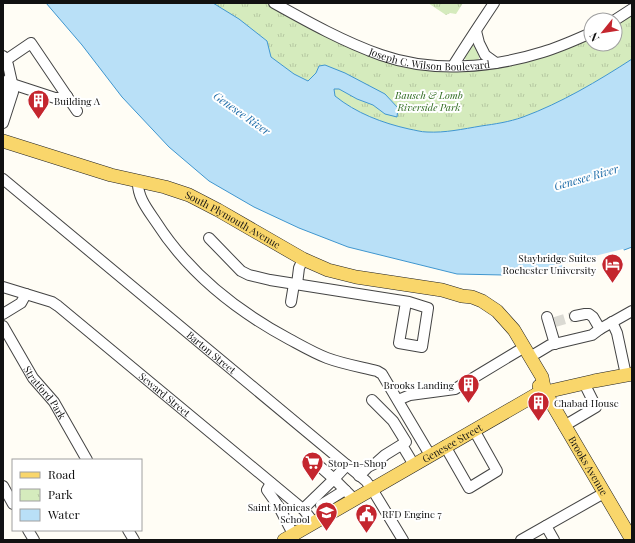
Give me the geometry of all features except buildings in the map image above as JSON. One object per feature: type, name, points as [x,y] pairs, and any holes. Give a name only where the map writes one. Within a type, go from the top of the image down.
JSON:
[{"type":"main road","name":"South Plymouth Avenue","points":[[3,141],[111,175],[173,189],[189,195],[205,202],[303,259],[328,270],[341,274],[442,290],[462,296],[477,298],[497,312],[514,330],[542,378],[545,392]]},
{"type":"main road","name":"South Plymouth Avenue","points":[[462,296],[480,308],[504,331],[518,351],[532,376],[545,392]]},
{"type":"main road","name":"Genesee Street","points":[[289,537],[314,523],[321,506],[350,495],[372,489],[534,395],[584,383],[629,375]]},
{"type":"main road","name":"Brooks Avenue","points":[[545,392],[632,540]]},
{"type":"street","points":[[453,66],[494,3]]},
{"type":"street","name":"Joseph C. Wilson Boulevard","points":[[280,5],[360,47],[382,55],[417,63],[453,66],[474,66],[496,63],[543,52],[583,36]]},
{"type":"street","points":[[623,15],[632,9]]},
{"type":"street","points":[[476,31],[479,43],[485,55],[496,63]]},
{"type":"street","points":[[3,123],[12,92],[9,81],[8,65],[4,58],[31,43],[77,111]]},
{"type":"street","points":[[9,81],[55,98],[67,96]]},
{"type":"street","points":[[3,99],[9,81]]},
{"type":"street","name":"Barton Street","points":[[3,179],[368,483],[403,540]]},
{"type":"street","points":[[138,181],[142,199],[161,230],[186,261],[214,287],[259,321],[300,345],[327,357],[380,372],[430,455]]},
{"type":"street","points":[[209,238],[238,268],[246,274],[264,279],[408,302],[412,286]]},
{"type":"street","points":[[291,302],[299,268],[303,259]]},
{"type":"street","name":"Seward Street","points":[[3,287],[52,302],[58,306],[271,482],[303,510],[314,523]]},
{"type":"street","points":[[3,314],[21,303],[26,294]]},
{"type":"street","points":[[530,357],[554,344],[592,335],[612,322],[632,312]]},
{"type":"street","points":[[575,316],[590,314],[600,329]]},
{"type":"street","points":[[550,321],[554,344]]},
{"type":"street","points":[[612,322],[617,333],[629,375]]},
{"type":"street","name":"Stratford Park","points":[[3,326],[33,378],[54,402],[86,459]]},
{"type":"street","points":[[398,400],[410,395],[455,390],[518,351]]},
{"type":"street","points":[[564,426],[596,407],[584,383]]},
{"type":"street","points":[[360,476],[368,467],[406,442],[395,423],[372,400]]},
{"type":"street","points":[[446,446],[469,488],[497,471],[474,430]]},
{"type":"street","points":[[402,445],[414,465]]},
{"type":"street","points":[[316,463],[350,495]]},
{"type":"street","points":[[303,510],[321,506],[334,479],[347,465]]},
{"type":"street","points":[[271,482],[267,490],[279,507],[289,537]]},
{"type":"street","points":[[3,486],[12,502]]},
{"type":"street","points":[[521,540],[604,493]]},
{"type":"street","points":[[279,507],[287,496]]},
{"type":"street","points":[[546,526],[556,540]]},
{"type":"street","points":[[29,531],[34,540]]},
{"type":"street","points":[[129,531],[134,540]]},
{"type":"green space","name":"Bausch & Lomb Riverside Park","points":[[213,3],[266,3],[291,17],[400,65],[537,59],[566,49],[583,41],[583,52],[623,52],[623,20],[632,14],[632,59],[579,91],[523,117],[502,123],[440,132],[422,132],[389,124],[370,117],[335,96],[334,89],[339,89],[357,99],[373,105],[385,114],[398,108],[385,94],[319,66],[316,73],[308,81],[294,74],[271,57],[267,41],[239,19]]},
{"type":"green space","points":[[428,3],[463,3],[456,14],[450,13],[446,15]]},
{"type":"green space","points":[[471,44],[474,46],[479,59],[467,61],[464,56]]},
{"type":"water","name":"Genesee River","points":[[46,3],[213,3],[239,19],[267,41],[271,57],[294,74],[308,81],[316,73],[319,66],[325,65],[345,73],[385,94],[398,108],[397,117],[385,114],[373,105],[357,99],[339,89],[334,89],[335,96],[343,102],[379,120],[399,127],[425,132],[440,132],[502,123],[523,117],[579,91],[632,59],[632,247],[611,255],[575,265],[540,271],[503,275],[457,274],[348,247],[299,228],[254,207],[209,181],[169,147],[122,97],[82,45]]},
{"type":"pier","points":[[623,249],[625,252],[563,269],[562,264]]},
{"type":"tunnel","points":[[555,322],[575,316]]},
{"type":"place","name":"Building A","points":[[39,120]]},
{"type":"place","name":"Staybridge Suites Rochester University","points":[[612,284]]},
{"type":"place","name":"Brooks Landing","points":[[469,404]]},
{"type":"place","name":"Chabad House","points":[[539,422]]},
{"type":"place","name":"Stop-n-Shop","points":[[313,482]]},
{"type":"place","name":"Saint Monicas School","points":[[326,532]]},
{"type":"place","name":"RFD Engine 7","points":[[366,534]]}]
